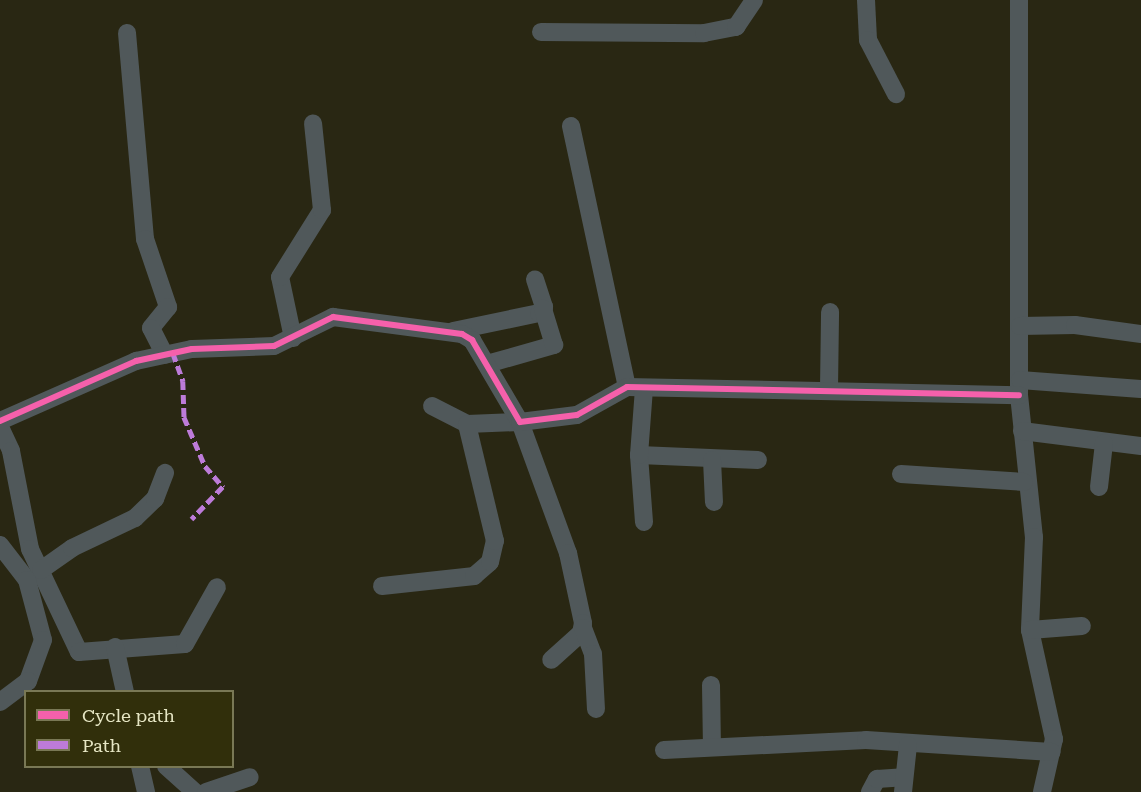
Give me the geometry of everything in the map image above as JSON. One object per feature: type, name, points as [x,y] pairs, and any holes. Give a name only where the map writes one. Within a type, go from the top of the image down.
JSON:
[{"type":"street","points":[[541,32],[704,33],[736,27],[754,0]]},
{"type":"street","points":[[866,0],[868,40],[896,94]]},
{"type":"street","points":[[1019,0],[1019,388],[1024,482],[1034,537],[1030,630],[1052,752],[1042,792]]},
{"type":"street","points":[[127,33],[145,239],[168,307],[151,328],[165,355]]},
{"type":"street","points":[[293,338],[280,277],[322,210],[313,123]]},
{"type":"street","points":[[571,126],[635,388],[644,522]]},
{"type":"street","points":[[487,364],[553,347],[534,279]]},
{"type":"street","points":[[453,331],[543,309]]},
{"type":"street","points":[[829,388],[830,312]]},
{"type":"street","points":[[0,421],[136,361],[165,355],[274,346],[333,317],[453,331],[472,340],[520,422],[568,553],[584,628],[593,654],[596,709]]},
{"type":"street","points":[[1020,326],[1075,325],[1141,334]]},
{"type":"street","points":[[432,406],[467,424],[520,422],[577,415],[635,388],[1141,389]]},
{"type":"street","points":[[382,586],[474,576],[490,562],[495,541],[467,424]]},
{"type":"street","points":[[0,427],[11,451],[24,532],[73,647],[86,653],[115,647],[173,649],[185,644],[217,587]]},
{"type":"street","points":[[1022,431],[1141,446]]},
{"type":"street","points":[[1099,487],[1104,443]]},
{"type":"street","points":[[639,455],[712,460],[758,460]]},
{"type":"street","points":[[712,460],[714,502]]},
{"type":"street","points":[[41,570],[72,548],[135,518],[155,499],[165,473]]},
{"type":"street","points":[[902,474],[1024,482]]},
{"type":"street","points":[[0,546],[27,580],[43,640],[28,681],[0,702]]},
{"type":"street","points":[[1030,630],[1082,626]]},
{"type":"street","points":[[551,660],[584,628]]},
{"type":"street","points":[[115,647],[125,690]]},
{"type":"street","points":[[711,685],[712,746]]},
{"type":"street","points":[[664,750],[712,746],[798,747],[866,740],[908,745],[1052,752]]},
{"type":"street","points":[[870,792],[877,778],[903,784],[908,745]]},
{"type":"street","points":[[140,768],[146,792]]},
{"type":"street","points":[[168,768],[195,792]]},
{"type":"street","points":[[206,792],[250,777]]},
{"type":"marked path","points":[[173,353],[183,381],[184,417],[205,466],[223,487],[192,519]]},
{"type":"cycle path","points":[[0,421],[136,361],[192,349],[274,346],[333,317],[462,334],[472,340],[520,422],[577,415],[627,387],[1019,395]]}]
